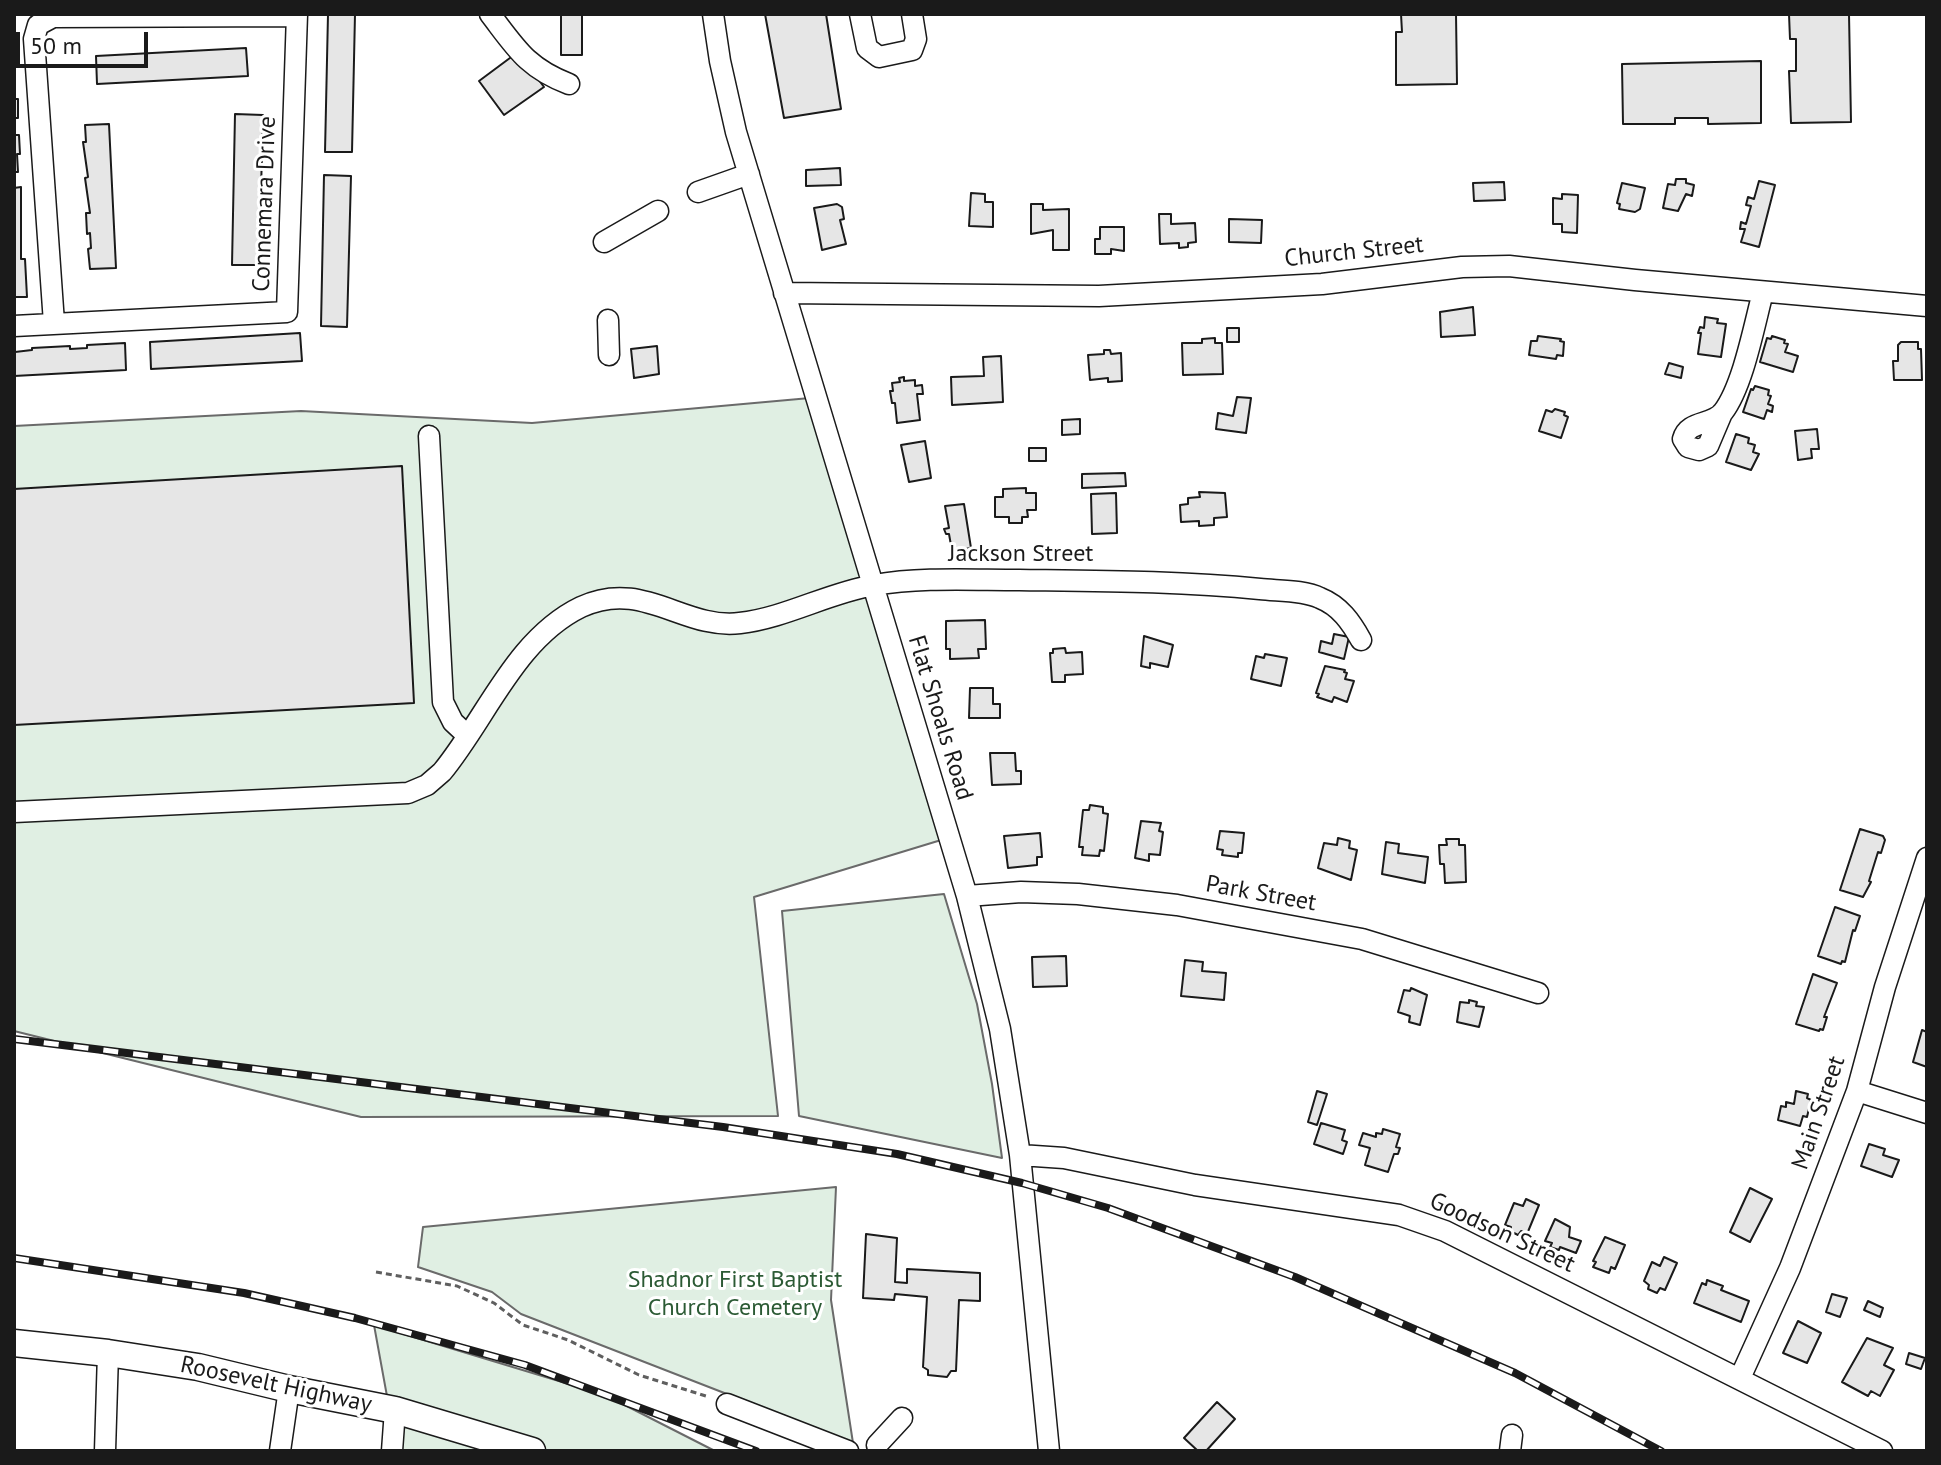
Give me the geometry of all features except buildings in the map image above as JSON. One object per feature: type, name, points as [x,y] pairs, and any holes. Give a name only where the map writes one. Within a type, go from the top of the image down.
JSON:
[{"type":"main road","name":"Roosevelt Highway","points":[[14,1343],[198,1367],[395,1410],[516,1448]]},
{"type":"street","points":[[490,14],[526,61],[546,75],[569,84]]},
{"type":"street","name":"Flat Shoals Road","points":[[713,14],[724,75],[749,174],[967,896],[1000,1029],[1020,1155],[1049,1451]]},
{"type":"street","points":[[860,14],[867,48],[879,57],[912,50],[916,39],[912,14]]},
{"type":"street","points":[[54,323],[34,39],[38,25],[53,17],[297,15]]},
{"type":"street","name":"Connemara Drive","points":[[14,326],[287,312],[297,15]]},
{"type":"street","points":[[698,192],[749,174]]},
{"type":"street","points":[[604,242],[658,211]]},
{"type":"street","name":"Church Street","points":[[784,293],[1099,296],[1322,284],[1462,267],[1509,266],[1927,306]]},
{"type":"street","points":[[1722,413],[1739,379],[1763,292]]},
{"type":"street","points":[[608,320],[609,355]]},
{"type":"street","points":[[429,436],[443,702],[453,722],[468,736]]},
{"type":"street","name":"Jackson Street","points":[[14,812],[408,793],[427,785],[442,772],[519,662],[539,639],[581,607],[604,600],[631,598],[722,624],[741,623],[872,586],[916,580],[1170,581],[1319,597],[1347,616],[1361,640]]},
{"type":"street","name":"Main Street","points":[[1740,1378],[1790,1268],[1857,1091],[1885,987],[1927,858]]},
{"type":"street","name":"Park Street","points":[[967,896],[1021,892],[1078,894],[1177,905],[1362,939],[1538,993]]},
{"type":"street","points":[[1857,1091],[1927,1113]]},
{"type":"street","name":"Goodson Street","points":[[1020,1155],[1064,1158],[1195,1185],[1399,1215],[1445,1231],[1882,1451]]},
{"type":"street","points":[[105,1451],[108,1353]]},
{"type":"street","points":[[280,1451],[289,1389]]},
{"type":"street","points":[[727,1404],[848,1451]]},
{"type":"street","points":[[392,1451],[395,1410]]},
{"type":"street","points":[[876,1444],[902,1418]]},
{"type":"path","points":[[376,1272],[457,1286],[494,1303],[523,1325],[568,1340],[639,1375],[727,1404]]},
{"type":"green space","points":[[810,398],[951,837],[754,897],[778,1116],[361,1117],[14,1031],[14,426],[301,411],[532,423]]},
{"type":"green space","points":[[944,894],[977,1004],[1002,1158],[799,1116],[782,911]]},
{"type":"green space","name":"Shadnor First Baptist Church Cemetery","points":[[836,1187],[831,1300],[853,1443],[521,1314],[492,1292],[418,1267],[423,1227]]},
{"type":"green space","points":[[374,1325],[605,1395],[715,1451],[397,1451]]},
{"type":"railway","points":[[14,1039],[723,1127],[897,1154],[1022,1183],[1108,1208],[1295,1277],[1515,1373],[1661,1451]]},
{"type":"railway","points":[[14,1258],[244,1293],[355,1318],[525,1365],[756,1451]]}]
